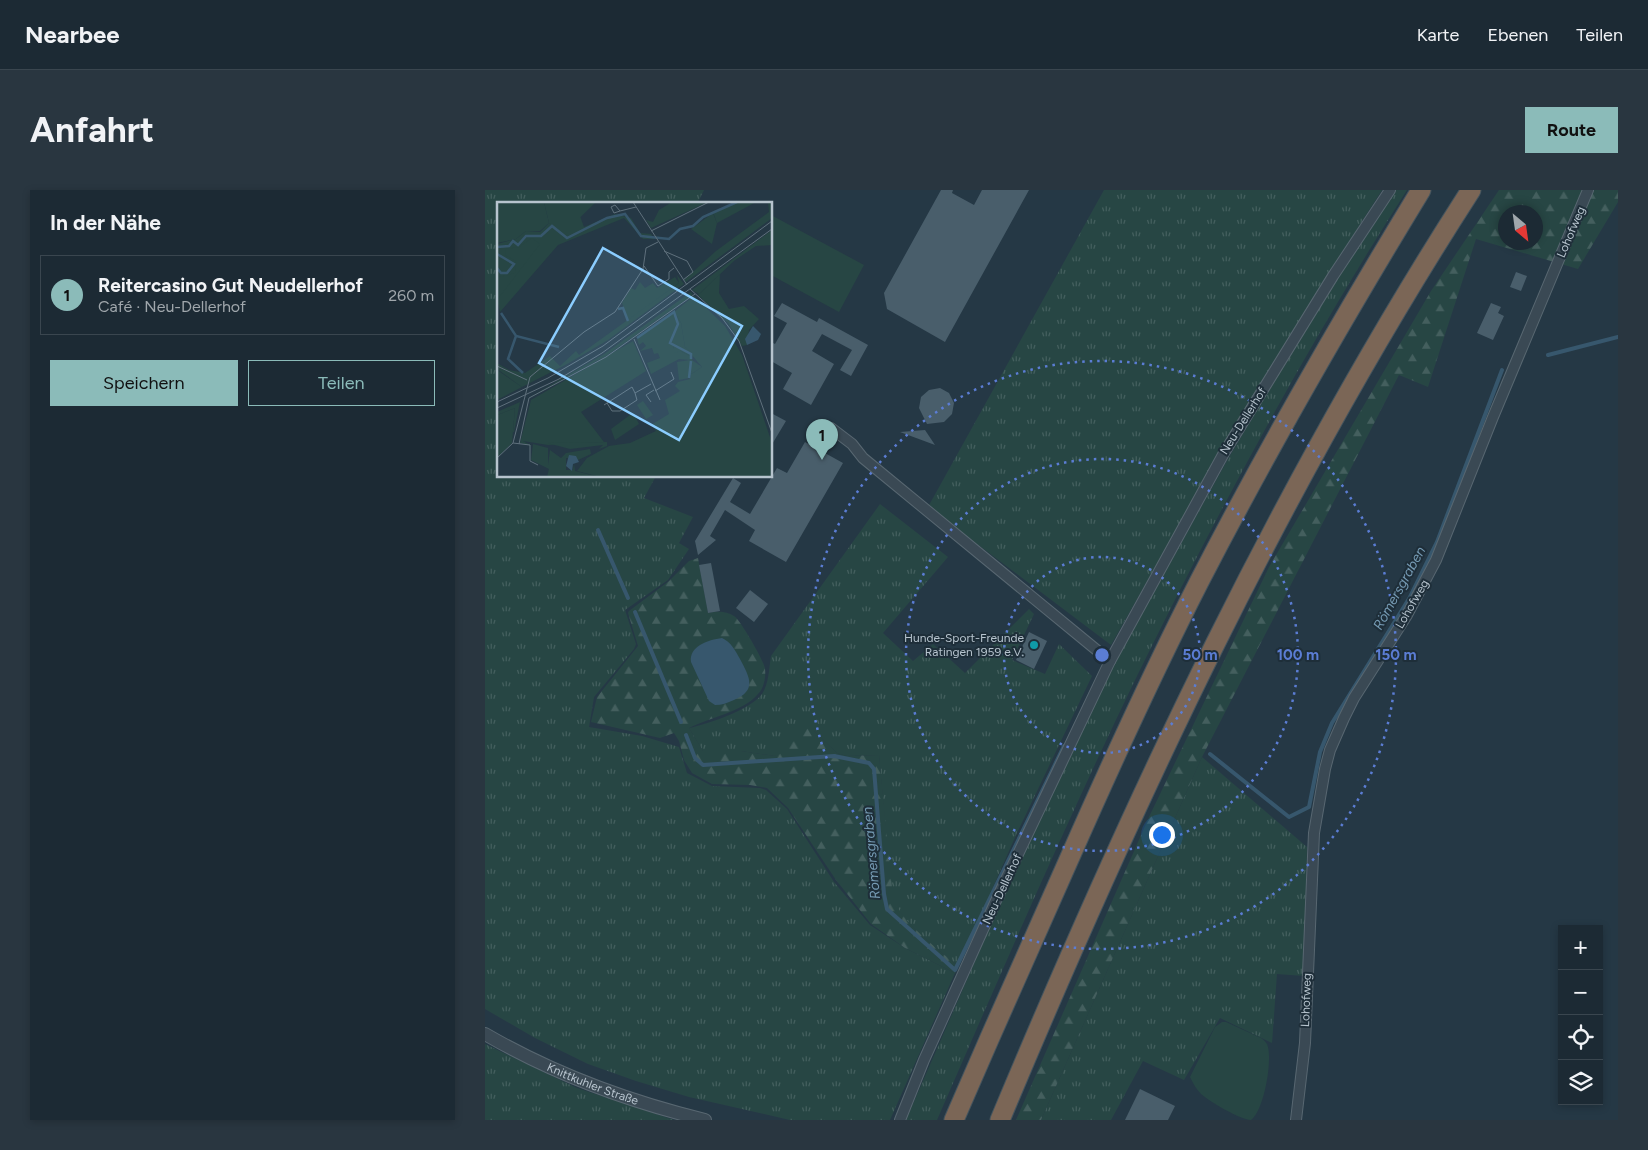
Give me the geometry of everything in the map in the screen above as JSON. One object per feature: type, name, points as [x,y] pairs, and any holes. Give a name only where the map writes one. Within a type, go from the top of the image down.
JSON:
[{"type":"highway","points":[[954,1120],[996,1021],[1122,740],[1199,583],[1262,463],[1318,363],[1421,190]]},
{"type":"highway","points":[[1000,1120],[1134,812],[1184,704],[1235,602],[1358,375],[1471,190]]},
{"type":"street","name":"Neu-Dellerhof","points":[[900,1120],[924,1060],[999,894],[1111,661],[1224,453],[1333,276],[1390,190]]},
{"type":"street","name":"Lohofweg","points":[[1296,1120],[1305,1043],[1314,834],[1330,750],[1343,718],[1354,698],[1407,615],[1436,560],[1493,417],[1589,190]]},
{"type":"street","points":[[831,428],[852,444],[863,458],[1111,661]]},
{"type":"street","name":"Knittkuhler Straße","points":[[485,1034],[536,1061],[603,1090],[670,1112],[705,1120]]},
{"type":"green space","points":[[485,190],[704,190],[698,202],[497,202],[497,478],[655,478],[644,498],[693,517],[679,543],[689,549],[668,580],[625,610],[636,644],[634,649],[594,697],[589,727],[642,736],[679,747],[687,773],[712,786],[760,788],[766,790],[787,809],[834,882],[870,925],[905,948],[955,973],[890,1120],[790,1120],[689,1097],[588,1064],[535,1038],[485,1009]]},
{"type":"green space","points":[[1104,190],[1382,190],[1311,302],[1243,416],[1111,645],[928,507]]},
{"type":"green space","points":[[1395,190],[1407,190],[1334,308],[1265,429],[1137,676],[1060,841],[937,1120],[906,1120],[1003,897],[1114,664],[1228,459],[1327,293]]},
{"type":"green space","points":[[1499,190],[1618,190],[1618,202],[1578,269],[1513,250],[1543,250],[1543,205],[1498,205],[1498,245],[1476,239],[1428,387],[1399,375],[1202,757],[1041,1120],[1016,1120],[1149,817],[1269,567],[1431,291]]},
{"type":"green space","points":[[773,216],[864,265],[839,312],[773,276]]},
{"type":"green space","points":[[880,504],[948,557],[883,633],[913,661],[933,644],[965,673],[1029,609],[1034,614],[1012,660],[1045,674],[1059,644],[1092,676],[1017,833],[958,966],[912,926],[892,898],[879,755],[847,756],[837,753],[814,731],[775,756],[741,751],[703,751],[689,728],[739,711],[762,694],[767,681],[771,656]]},
{"type":"green space","points":[[698,558],[708,613],[725,612],[737,619],[757,650],[765,672],[762,689],[744,706],[689,728],[703,751],[741,751],[775,756],[811,716],[814,731],[837,753],[847,756],[879,755],[893,898],[904,917],[912,926],[958,966],[955,973],[905,948],[871,924],[836,880],[788,808],[767,788],[750,785],[712,784],[692,773],[684,760],[679,741],[674,733],[660,738],[591,722],[597,697],[638,646],[629,611],[669,581],[689,561]]},
{"type":"green space","points":[[1202,757],[1307,847],[1304,976],[1277,974],[1272,1043],[1220,1018],[1184,1080],[1143,1061],[1111,1120],[1041,1120]]},
{"type":"green space","points":[[1222,1022],[1226,1022],[1261,1038],[1268,1047],[1269,1064],[1266,1086],[1260,1107],[1251,1120],[1232,1113],[1205,1097],[1190,1077],[1215,1027]]},
{"type":"green space","points":[[485,1044],[577,1088],[674,1120],[485,1120]]},
{"type":"water","points":[[722,638],[736,652],[747,672],[749,688],[734,700],[715,705],[709,701],[691,662],[691,656],[700,645]]},
{"type":"building","points":[[941,190],[953,190],[952,193],[974,205],[982,190],[1029,190],[945,342],[887,309],[884,293]]},
{"type":"building","points":[[1516,272],[1527,276],[1521,291],[1510,287]]},
{"type":"building","points":[[782,303],[817,322],[819,318],[868,345],[851,376],[840,370],[852,350],[822,334],[812,351],[834,364],[811,405],[783,389],[792,373],[773,362],[773,343],[775,344],[787,323],[774,316]]},
{"type":"building","points":[[1491,303],[1501,307],[1498,313],[1504,316],[1493,340],[1477,333]]},
{"type":"building","points":[[940,388],[949,393],[954,403],[952,414],[944,422],[927,424],[919,408],[921,397],[929,390]]},
{"type":"building","points":[[773,414],[786,421],[773,443]]},
{"type":"building","points":[[925,430],[935,445],[900,432]]},
{"type":"building","points":[[805,442],[843,463],[786,562],[749,541],[755,530],[725,510],[710,536],[716,540],[698,555],[695,541],[733,478],[741,483],[730,502],[750,514],[771,478],[773,478],[777,468],[787,473]]},
{"type":"building","points":[[711,563],[720,611],[708,613],[699,565]]},
{"type":"building","points":[[750,590],[768,604],[754,622],[736,608]]},
{"type":"building","name":"Hunde-Sport-Freunde Ratingen 1959 e.V.","points":[[1029,632],[1047,641],[1034,669],[1016,660]]},
{"type":"building","points":[[1140,1089],[1175,1106],[1168,1120],[1125,1120]]},
{"type":"waterway","name":"Römersgraben","points":[[1548,355],[1618,337]]},
{"type":"waterway","name":"Römersgraben","points":[[1210,754],[1289,817],[1309,807],[1320,752],[1332,723],[1410,597],[1437,542],[1502,370]]},
{"type":"waterway","name":"Römersgraben","points":[[598,530],[628,598]]},
{"type":"waterway","name":"Römersgraben","points":[[635,612],[681,722]]},
{"type":"waterway","name":"Römersgraben","points":[[686,735],[695,758],[703,765],[834,756],[869,763],[874,769],[884,894],[887,909],[955,970],[1064,746]]},
{"type":"place","name":"Reitercasino Gut Neudellerhof","points":[[822,460]]},
{"type":"place","name":"Hunde-Sport-Freunde Ratingen 1959 e.V.","points":[[1034,645]]}]
